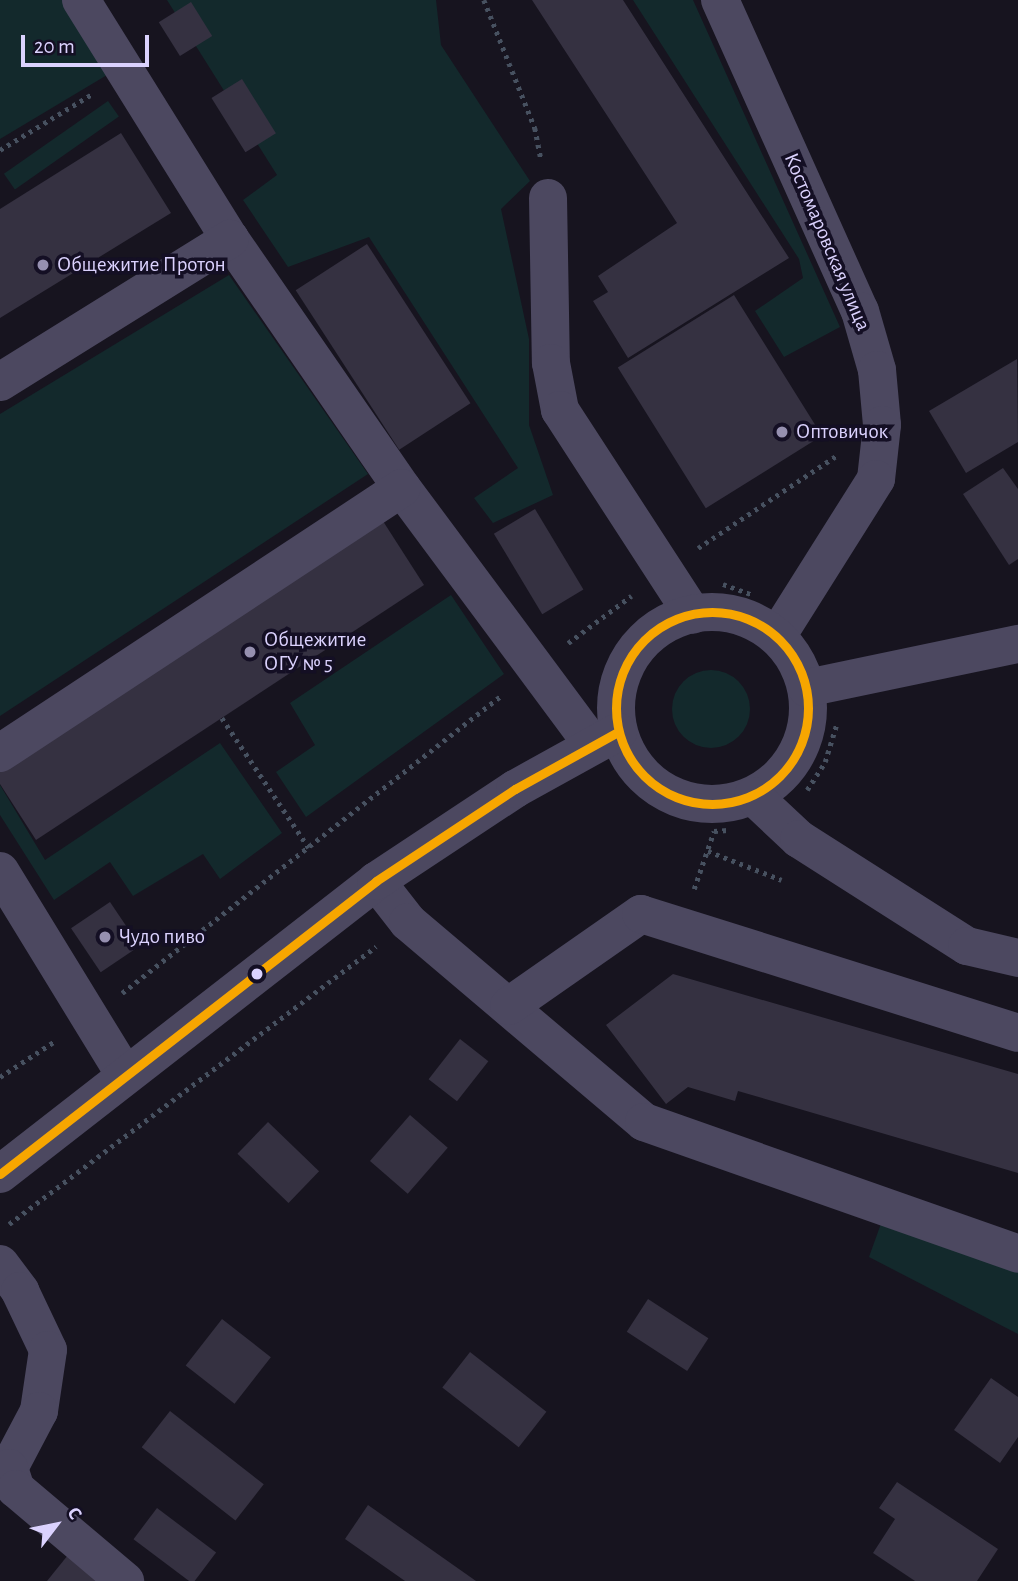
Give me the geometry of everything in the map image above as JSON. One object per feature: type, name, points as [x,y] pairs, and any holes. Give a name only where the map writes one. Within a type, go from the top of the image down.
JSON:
[{"type":"street","points":[[81,0],[230,239],[402,488],[537,666],[606,739],[629,758],[647,780],[671,796],[698,804],[765,807],[799,839],[967,946],[1018,958]]},
{"type":"street","name":"Костомаровская улица","points":[[720,0],[860,311],[877,370],[882,425],[876,479],[783,626]]},
{"type":"street","points":[[548,198],[551,363],[560,410],[693,615]]},
{"type":"street","points":[[0,382],[230,239]]},
{"type":"street","points":[[0,753],[402,488]]},
{"type":"street","points":[[0,1174],[376,881],[515,789],[606,739],[626,664],[646,638],[673,620],[693,615],[732,613],[783,626],[796,660],[821,685]]},
{"type":"street","points":[[821,685],[1018,644]]},
{"type":"street","points":[[765,807],[780,778],[799,751],[821,685]]},
{"type":"street","points":[[0,871],[125,1075]]},
{"type":"street","points":[[376,881],[408,922],[644,1122],[1018,1254]]},
{"type":"street","points":[[509,1006],[641,914],[1018,1033]]},
{"type":"street","points":[[0,1264],[20,1291],[48,1350],[39,1410],[9,1468],[16,1489],[125,1581]]},
{"type":"path","points":[[484,0],[535,128],[548,198]]},
{"type":"path","points":[[0,150],[126,73]]},
{"type":"path","points":[[0,1077],[88,1018],[309,848],[537,666],[664,570],[882,425]]},
{"type":"path","points":[[664,570],[736,588],[783,626]]},
{"type":"path","points":[[681,926],[715,831],[743,830],[765,807],[805,794],[825,762],[839,708],[821,685]]},
{"type":"path","points":[[222,718],[309,848]]},
{"type":"path","points":[[0,1230],[408,922]]},
{"type":"green space","points":[[0,0],[62,0],[107,75],[0,139]]},
{"type":"green space","points":[[167,0],[436,0],[441,45],[530,181],[501,209],[529,339],[529,425],[553,495],[493,523],[474,498],[518,468],[369,237],[288,267],[243,200],[277,175]]},
{"type":"green space","points":[[633,0],[693,0],[840,327],[784,357],[755,311],[803,278],[799,259]]},
{"type":"green space","points":[[108,101],[119,117],[15,189],[4,174]]},
{"type":"green space","points":[[229,275],[368,474],[0,716],[0,414]]},
{"type":"green space","points":[[451,595],[504,674],[306,817],[276,772],[315,745],[290,703]]},
{"type":"green space","points":[[711,670],[726,673],[738,682],[747,694],[750,709],[747,724],[738,736],[726,745],[711,748],[696,745],[684,736],[675,724],[672,709],[675,694],[684,682],[696,673]]},
{"type":"green space","points":[[220,743],[282,833],[220,879],[203,854],[133,896],[110,862],[54,900],[0,815],[0,785],[45,860]]},
{"type":"green space","points":[[883,1218],[1018,1262],[1018,1334],[869,1257]]},
{"type":"building","points":[[532,0],[623,0],[789,258],[628,358],[593,301],[608,292],[598,276],[677,223]]},
{"type":"building","points":[[191,2],[212,36],[180,56],[159,22]]},
{"type":"building","points":[[242,79],[276,133],[245,152],[211,98]]},
{"type":"building","name":"Общежитие Протон","points":[[121,133],[171,213],[0,318],[0,209]]},
{"type":"building","points":[[367,244],[470,403],[399,450],[296,290]]},
{"type":"building","points":[[734,295],[822,436],[706,508],[618,368]]},
{"type":"building","points":[[1017,359],[1018,442],[966,473],[929,411]]},
{"type":"building","points":[[1003,468],[1018,489],[1018,559],[1009,565],[963,494]]},
{"type":"building","points":[[535,509],[583,590],[542,614],[494,534]]},
{"type":"building","name":"Общежитие ОГУ № 5","points":[[381,518],[424,585],[36,840],[0,784],[0,768]]},
{"type":"building","name":"Чудо пиво","points":[[110,902],[140,946],[101,972],[71,928]]},
{"type":"building","points":[[673,974],[1018,1074],[1018,1173],[738,1091],[735,1101],[688,1087],[666,1104],[606,1025]]},
{"type":"building","points":[[460,1039],[488,1061],[457,1101],[429,1079]]},
{"type":"building","points":[[410,1115],[448,1148],[408,1194],[370,1161]]},
{"type":"building","points":[[268,1122],[319,1171],[289,1203],[237,1154]]},
{"type":"building","points":[[648,1299],[708,1338],[687,1371],[627,1332]]},
{"type":"building","points":[[222,1319],[271,1357],[235,1404],[186,1365]]},
{"type":"building","points":[[470,1352],[546,1412],[519,1447],[442,1387]]},
{"type":"building","points":[[991,1378],[1018,1397],[1018,1437],[1000,1463],[954,1430]]},
{"type":"building","points":[[170,1411],[264,1484],[235,1521],[142,1447]]},
{"type":"building","points":[[897,1482],[998,1549],[977,1581],[915,1581],[873,1553],[895,1519],[879,1508]]},
{"type":"building","points":[[368,1505],[476,1581],[405,1581],[345,1539]]},
{"type":"building","points":[[157,1508],[216,1553],[195,1581],[189,1581],[134,1539]]},
{"type":"building","points":[[68,1555],[101,1581],[47,1581]]},
{"type":"transit line","points":[[712,612],[749,619],[780,640],[801,671],[808,708],[801,745],[780,776],[749,797],[712,804],[675,797],[644,776],[623,745],[616,708],[623,671],[644,640],[675,619],[712,612]]},
{"type":"transit line","points":[[0,1174],[376,881],[515,789],[618,732]]},
{"type":"place","name":"Общежитие Протон","points":[[43,265]]},
{"type":"place","name":"Оптовичок","points":[[782,432]]},
{"type":"place","name":"Общежитие ОГУ № 5","points":[[250,652]]},
{"type":"place","name":"Чудо пиво","points":[[105,937]]}]
